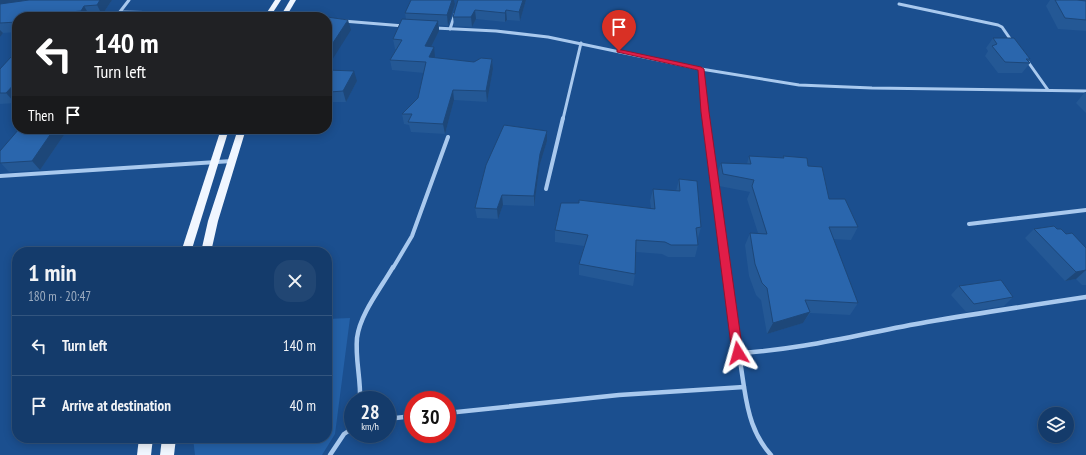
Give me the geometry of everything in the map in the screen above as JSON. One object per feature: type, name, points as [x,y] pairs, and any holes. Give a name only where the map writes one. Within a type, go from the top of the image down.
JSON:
[{"type":"main road","points":[[270,12],[278,0]]},
{"type":"main road","points":[[286,12],[292,0]]},
{"type":"main road","points":[[188,247],[223,134]]},
{"type":"main road","points":[[207,247],[213,221],[240,134]]},
{"type":"main road","points":[[144,455],[145,443]]},
{"type":"main road","points":[[168,455],[169,443]]},
{"type":"street","points":[[121,12],[129,0]]},
{"type":"street","points":[[899,4],[998,25],[1002,27],[1016,46]]},
{"type":"street","points":[[450,30],[457,8]]},
{"type":"street","points":[[341,20],[405,26]]},
{"type":"street","points":[[427,28],[535,35],[581,43],[701,69],[800,85],[872,88],[1086,91]]},
{"type":"street","points":[[546,189],[581,43]]},
{"type":"street","points":[[1025,58],[1048,90]]},
{"type":"street","points":[[701,69],[705,112],[748,417],[762,446],[771,455]]},
{"type":"street","points":[[360,391],[361,380],[357,355],[358,328],[412,236],[448,137]]},
{"type":"street","points":[[0,176],[232,161]]},
{"type":"street","points":[[969,224],[1086,210]]},
{"type":"street","points":[[738,353],[758,352],[805,345],[927,322],[1086,297]]},
{"type":"street","points":[[456,412],[619,395],[744,388]]},
{"type":"street","points":[[330,455],[344,434]]},
{"type":"shaded area","points":[[350,318],[335,434],[332,439],[332,319]]},
{"type":"shaded area","points":[[194,443],[329,443],[322,455],[195,455]]},
{"type":"building","points":[[29,0],[100,0],[97,5],[84,6],[81,11],[12,12],[12,22],[0,23],[0,4]]},
{"type":"building","points":[[411,0],[452,0],[447,15],[405,13]]},
{"type":"building","points":[[458,0],[523,0],[519,12],[506,10],[505,13],[475,10],[471,17],[453,17]]},
{"type":"building","points":[[1055,0],[1086,1],[1086,20],[1065,18]]},
{"type":"building","points":[[332,18],[348,20],[332,44]]},
{"type":"building","points":[[402,19],[438,21],[425,46],[434,47],[429,57],[474,62],[481,58],[492,59],[486,91],[453,90],[443,124],[408,122],[412,114],[402,114],[418,98],[426,62],[390,60],[402,40],[393,39]]},
{"type":"building","points":[[993,38],[1014,38],[1030,59],[1026,59],[1030,63],[1005,62],[992,46],[997,44]]},
{"type":"building","points":[[12,57],[12,86],[6,93],[0,93],[0,69]]},
{"type":"building","points":[[332,70],[354,71],[343,91],[332,92]]},
{"type":"building","points":[[504,125],[547,131],[540,154],[534,196],[502,195],[497,209],[475,208],[486,165]]},
{"type":"building","points":[[15,134],[51,134],[32,161],[0,163],[0,151]]},
{"type":"building","points":[[749,156],[807,158],[808,166],[822,167],[829,199],[845,199],[858,227],[829,227],[858,303],[805,300],[810,312],[773,323],[767,288],[762,283],[755,264],[750,233],[767,234],[752,186],[754,180],[723,174],[721,163],[751,164]]},
{"type":"building","points":[[679,179],[697,181],[701,227],[696,228],[698,245],[671,245],[665,242],[636,240],[635,274],[579,264],[588,235],[555,230],[561,203],[579,203],[579,200],[655,209],[653,189],[680,191]]},
{"type":"building","points":[[1054,226],[1057,229],[1061,229],[1066,234],[1072,233],[1086,248],[1086,270],[1076,272],[1034,229]]},
{"type":"building","points":[[1001,280],[1013,297],[974,304],[959,286]]},
{"type":"route","points":[[619,51],[701,69],[705,112],[738,353]]}]
